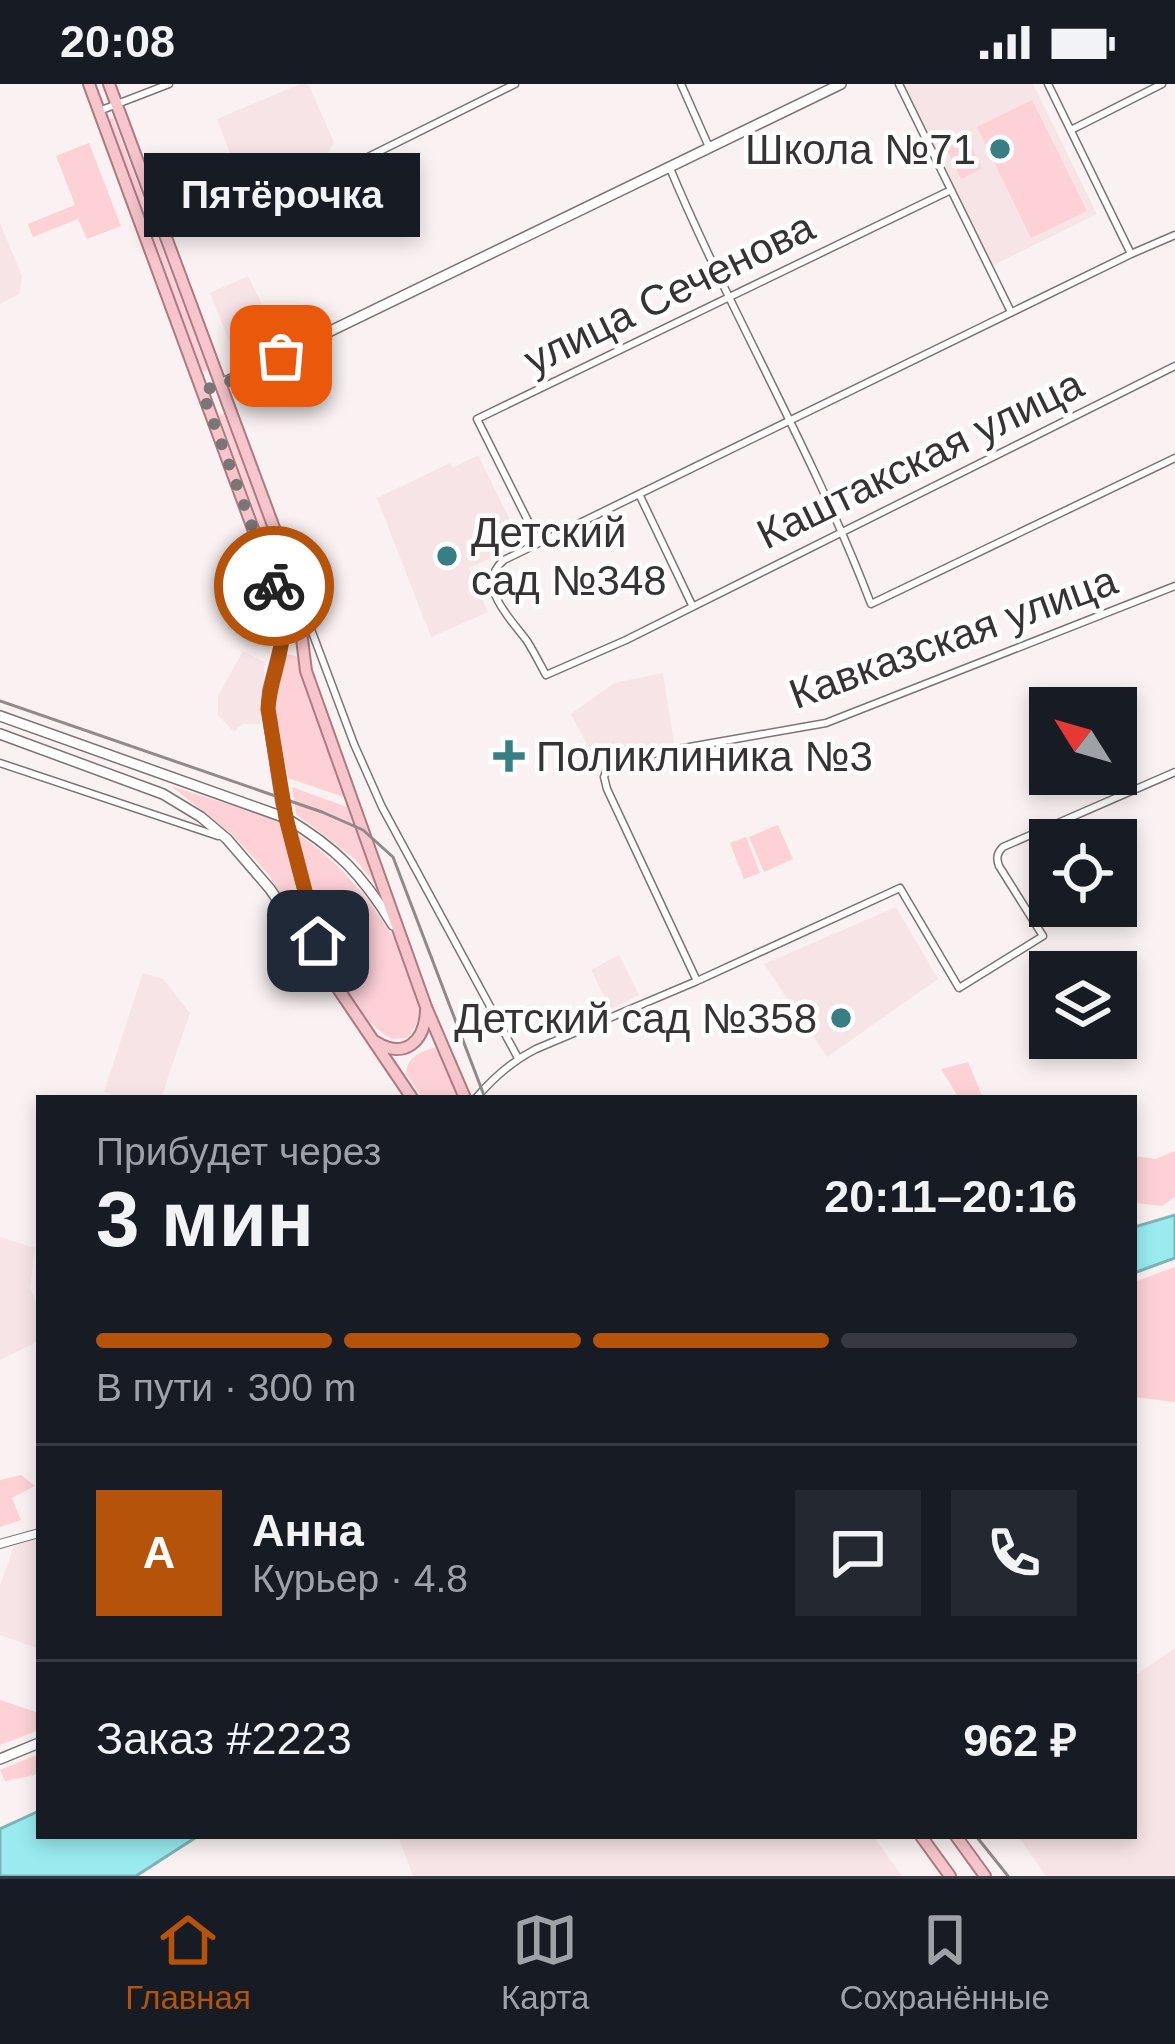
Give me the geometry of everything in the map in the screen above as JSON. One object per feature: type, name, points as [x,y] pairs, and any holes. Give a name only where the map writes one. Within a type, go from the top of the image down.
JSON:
[{"type":"main road","points":[[89,84],[276,591],[282,640],[268,709],[286,818],[318,941],[335,984]]},
{"type":"main road","points":[[109,84],[296,591],[306,671],[426,1007],[464,1095]]},
{"type":"main road","points":[[202,391],[841,84]]},
{"type":"main road","points":[[0,716],[286,818],[346,861],[405,944]]},
{"type":"main road","points":[[0,734],[163,794],[226,839],[270,890],[410,1095]]},
{"type":"main road","points":[[368,1036],[396,1051],[405,1048],[421,1034],[426,1007]]},
{"type":"main road","points":[[0,1759],[36,1744]]},
{"type":"main road","points":[[923,1839],[948,1874]]},
{"type":"main road","points":[[958,1839],[985,1876]]},
{"type":"main road","points":[[948,1874],[949,1859],[969,1853]]},
{"type":"street","points":[[99,111],[169,84]]},
{"type":"street","points":[[362,160],[515,84]]},
{"type":"street","points":[[681,84],[709,147]]},
{"type":"street","points":[[899,84],[1012,314]]},
{"type":"street","points":[[1048,84],[1131,254]]},
{"type":"street","points":[[1071,130],[1162,84]]},
{"type":"street","points":[[669,166],[843,531],[871,604],[1175,458]]},
{"type":"street","name":"улица Сеченова","points":[[539,543],[477,418],[951,190]]},
{"type":"street","points":[[539,543],[1175,235]]},
{"type":"street","name":"Каштакская улица","points":[[539,543],[504,560],[494,568],[492,579],[497,602],[546,675],[626,640],[1175,366]]},
{"type":"street","points":[[640,496],[692,605]]},
{"type":"street","name":"Кавказская улица","points":[[698,981],[608,789],[604,777],[608,766],[826,723],[1175,586]]},
{"type":"street","points":[[296,591],[382,807],[518,1058]]},
{"type":"street","points":[[0,763],[226,839]]},
{"type":"street","points":[[479,1095],[518,1058],[899,887],[959,988],[1043,936],[999,866],[998,852],[1175,772]]},
{"type":"street","points":[[0,1544],[36,1534]]},
{"type":"shaded area","points":[[308,84],[334,142],[304,194],[309,208],[259,228],[217,119]]},
{"type":"shaded area","name":"Школа №71","points":[[902,84],[1033,84],[1097,214],[992,266]]},
{"type":"shaded area","points":[[1032,100],[1087,211],[1031,238],[977,127]]},
{"type":"shaded area","points":[[113,118],[207,368],[206,372],[108,120]]},
{"type":"shaded area","points":[[965,134],[982,168],[961,179],[944,144]]},
{"type":"shaded area","points":[[89,143],[121,226],[87,239],[78,219],[33,237],[28,224],[75,205],[56,156]]},
{"type":"shaded area","points":[[0,223],[22,276],[19,294],[0,304]]},
{"type":"shaded area","points":[[248,276],[278,336],[235,356],[210,293]]},
{"type":"shaded area","points":[[224,414],[291,598],[287,599],[219,415]]},
{"type":"shaded area","name":"Детский сад №348","points":[[478,455],[522,544],[469,568],[488,612],[431,637],[377,498],[450,463],[453,468]]},
{"type":"shaded area","points":[[243,651],[265,662],[260,724],[242,724],[234,732],[218,715],[218,696]]},
{"type":"shaded area","points":[[286,654],[296,656],[344,797],[288,778],[274,704]]},
{"type":"shaded area","points":[[663,673],[674,744],[598,765],[571,714],[614,683]]},
{"type":"shaded area","points":[[171,786],[283,822],[298,900],[295,918],[269,875],[233,835]]},
{"type":"shaded area","points":[[292,787],[347,807],[376,885],[355,859],[296,814]]},
{"type":"shaded area","points":[[778,825],[793,859],[764,872],[749,837]]},
{"type":"shaded area","points":[[297,835],[336,864],[395,940],[418,991],[418,1016],[407,1038],[392,1039],[353,1002],[318,919]]},
{"type":"shaded area","points":[[746,837],[760,873],[744,879],[730,843]]},
{"type":"shaded area","name":"Детский сад №358","points":[[896,907],[938,979],[827,1057],[764,964]]},
{"type":"shaded area","points":[[619,955],[639,995],[611,1009],[591,970]]},
{"type":"shaded area","points":[[143,973],[163,979],[190,1013],[162,1095],[104,1092]]},
{"type":"shaded area","points":[[436,1047],[457,1095],[421,1095],[406,1074],[420,1053]]},
{"type":"shaded area","points":[[968,1062],[982,1095],[957,1095],[941,1069]]},
{"type":"shaded area","points":[[1175,1151],[1175,1197],[1162,1206],[1137,1203],[1137,1156],[1156,1159]]},
{"type":"shaded area","points":[[0,1237],[35,1248],[30,1288],[36,1302],[36,1342],[0,1360]]},
{"type":"shaded area","points":[[1175,1267],[1175,1402],[1137,1397],[1137,1281]]},
{"type":"shaded area","points":[[21,1475],[35,1486],[12,1498],[21,1520],[0,1527],[0,1480]]},
{"type":"shaded area","points":[[36,1539],[36,1648],[0,1635],[0,1586],[14,1546]]},
{"type":"shaded area","points":[[1175,1648],[1175,1876],[1046,1876],[1020,1839],[1137,1839],[1137,1674]]},
{"type":"shaded area","points":[[0,1700],[36,1712],[36,1731],[0,1745]]},
{"type":"shaded area","points":[[36,1755],[36,1775],[5,1781],[0,1770]]},
{"type":"shaded area","points":[[399,1839],[875,1839],[902,1876],[413,1876]]},
{"type":"water","points":[[1175,1215],[1175,1258],[1137,1272],[1137,1226]]},
{"type":"water","points":[[36,1812],[36,1839],[193,1839],[136,1876],[0,1876],[0,1829]]},
{"type":"tram line","points":[[0,701],[363,830],[393,857],[484,1095]]},
{"type":"tram line","points":[[978,1839],[1008,1876]]},
{"type":"way so far","points":[[274,586],[202,391],[281,356]]},
{"type":"place","name":"Школа №71","points":[[1000,149]]},
{"type":"place","name":"Пятёрочка","points":[[281,356]]},
{"type":"place","name":"Детский сад №348","points":[[447,556]]},
{"type":"place","name":"Поликлиника №3","points":[[509,756]]},
{"type":"place","name":"Детский сад №358","points":[[841,1018]]},
{"type":"route","points":[[274,586],[282,640],[268,709],[286,818],[318,941]]}]
